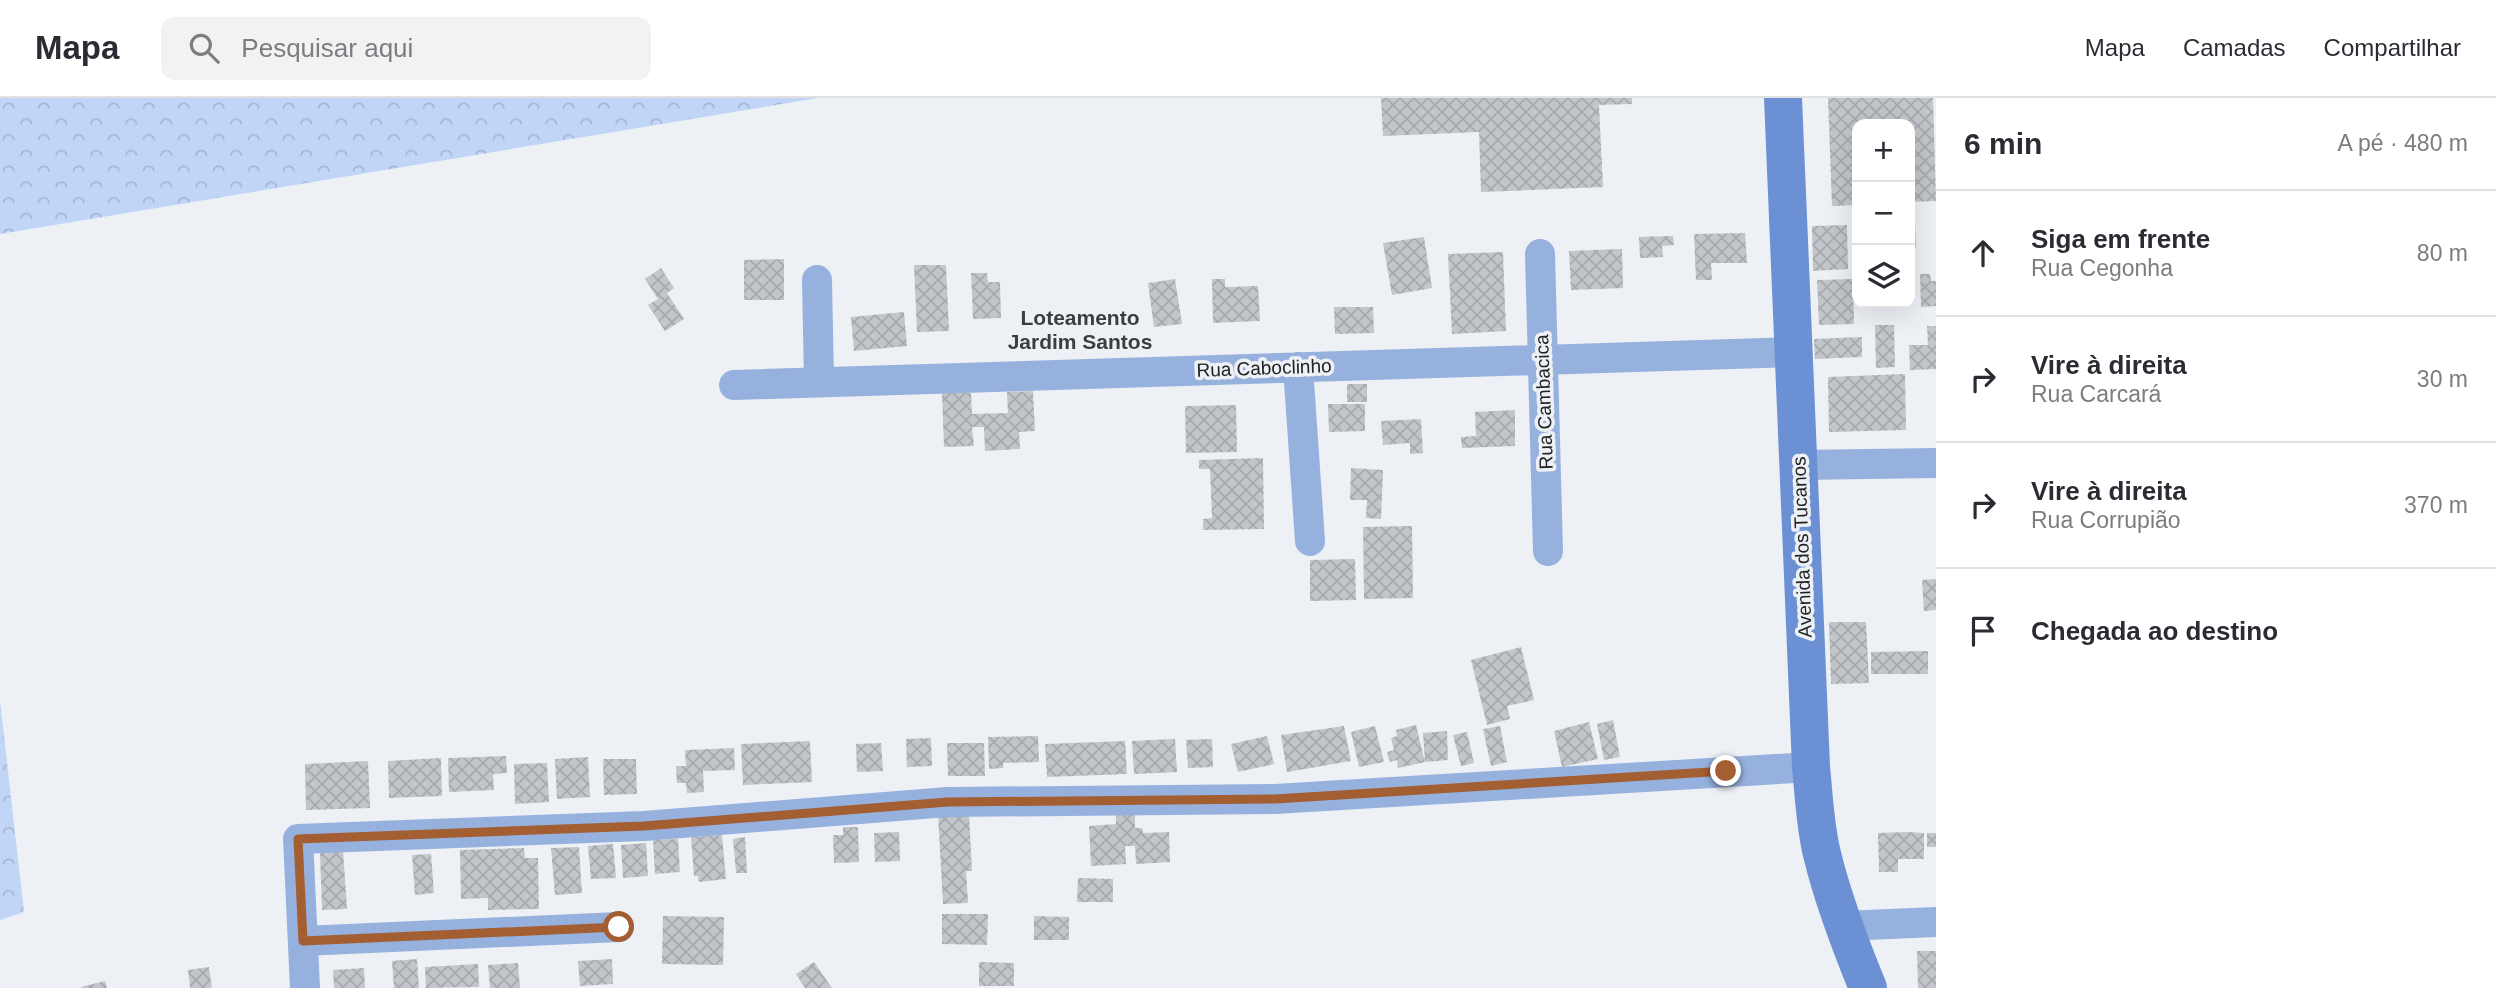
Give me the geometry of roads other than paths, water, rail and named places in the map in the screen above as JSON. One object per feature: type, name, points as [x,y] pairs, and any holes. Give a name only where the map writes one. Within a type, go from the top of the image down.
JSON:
[{"type":"street","name":"Avenida dos Tucanos","points":[[1783,98],[1811,767],[1821,852],[1844,926],[1868,988]]},
{"type":"street","name":"Rua Cambacica","points":[[1539,254],[1548,551]]},
{"type":"street","points":[[817,280],[819,382]]},
{"type":"street","name":"Rua Caboclinho","points":[[734,385],[1794,352]]},
{"type":"street","points":[[1298,367],[1310,541]]},
{"type":"street","points":[[1799,465],[1936,463]]},
{"type":"street","points":[[305,988],[298,839],[644,826],[948,802],[1275,799],[1811,767]]},
{"type":"street","points":[[1844,926],[1936,922]]},
{"type":"street","points":[[303,941],[619,927]]},
{"type":"district","name":"Loteamento Jardim Santos","points":[[1080,329]]}]
